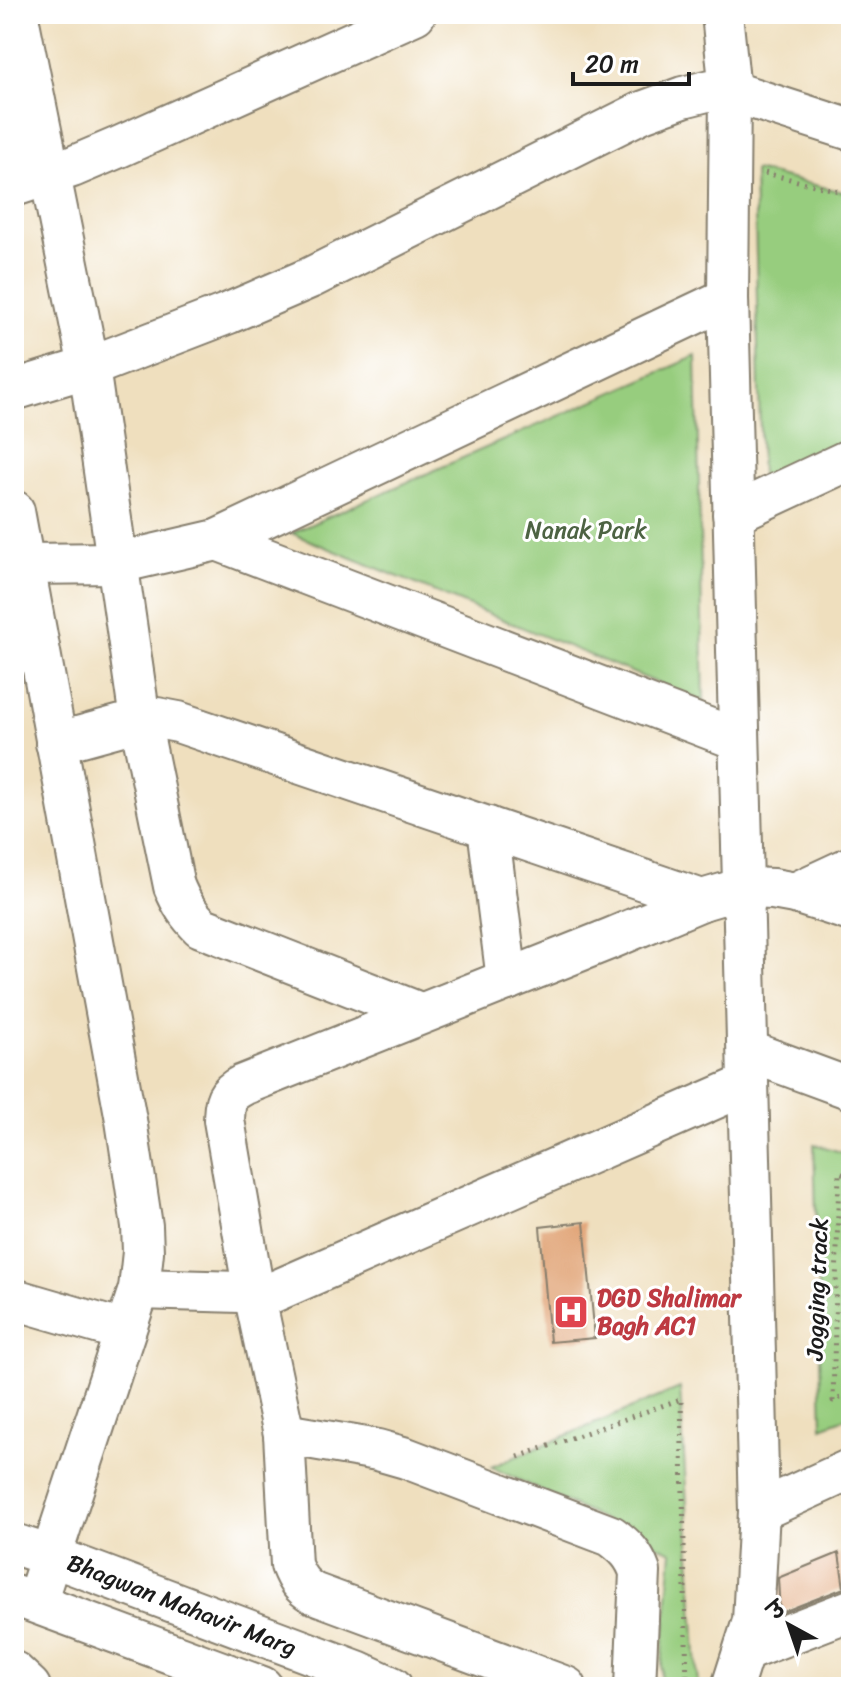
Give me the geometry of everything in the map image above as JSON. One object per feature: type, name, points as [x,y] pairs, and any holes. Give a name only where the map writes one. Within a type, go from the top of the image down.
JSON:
[{"type":"street","points":[[19,14],[32,180],[89,367],[140,720],[174,886],[181,904],[201,927],[420,1013]]},
{"type":"street","points":[[32,180],[119,147],[415,14]]},
{"type":"street","points":[[722,14],[730,91],[728,298],[759,1511],[753,1621],[739,1669]]},
{"type":"street","points":[[14,390],[89,367],[310,278],[642,112],[683,97],[711,90],[730,91],[851,130]]},
{"type":"street","points":[[24,564],[118,563],[217,540],[728,298]]},
{"type":"street","points":[[733,514],[851,459]]},
{"type":"street","points":[[14,511],[126,1120],[143,1252],[139,1289],[124,1331],[32,1550],[25,1599]]},
{"type":"street","points":[[217,540],[739,740]]},
{"type":"street","points":[[56,743],[140,720],[157,718],[178,722],[702,900]]},
{"type":"street","points":[[488,827],[507,980]]},
{"type":"street","points":[[795,893],[851,867]]},
{"type":"street","points":[[566,1687],[313,1593],[296,1578],[291,1565],[284,1434],[254,1293],[224,1120],[225,1103],[230,1091],[702,900],[743,888],[773,889],[851,911]]},
{"type":"street","points":[[139,1289],[271,1293],[288,1287],[748,1068],[851,1089]]},
{"type":"street","points":[[14,1289],[14,1299],[124,1331]]},
{"type":"street","points":[[284,1434],[378,1450],[406,1458],[597,1530],[627,1547],[640,1572],[635,1687]]},
{"type":"street","points":[[759,1511],[851,1469]]},
{"type":"street","name":"Bhagwan Mahavir Marg","points":[[32,1550],[357,1671],[392,1687]]},
{"type":"street","name":"Bhagwan Mahavir Marg","points":[[25,1599],[182,1673],[262,1687]]},
{"type":"street","points":[[739,1669],[851,1610]]},
{"type":"street","points":[[182,1673],[208,1615]]},
{"type":"street","points":[[14,1672],[30,1687]]},
{"type":"path","name":"Jogging track","points":[[851,1176],[839,1172],[833,1401],[851,1394]]},
{"type":"path","points":[[505,1461],[681,1399],[687,1687]]},
{"type":"green space","points":[[754,170],[851,194],[851,439],[761,480]]},
{"type":"green space","name":"Nanak Park","points":[[696,356],[704,702],[291,533]]},
{"type":"green space","points":[[814,1144],[851,1155],[851,1416],[822,1427]]},
{"type":"green space","points":[[680,1388],[698,1687],[660,1687],[672,1552],[491,1467]]},
{"type":"building","points":[[584,1222],[595,1338],[550,1342],[540,1227]]},
{"type":"building","points":[[839,1553],[844,1588],[780,1613],[778,1578]]},
{"type":"place","name":"DGD Shalimar Bagh AC1","points":[[571,1312]]}]
